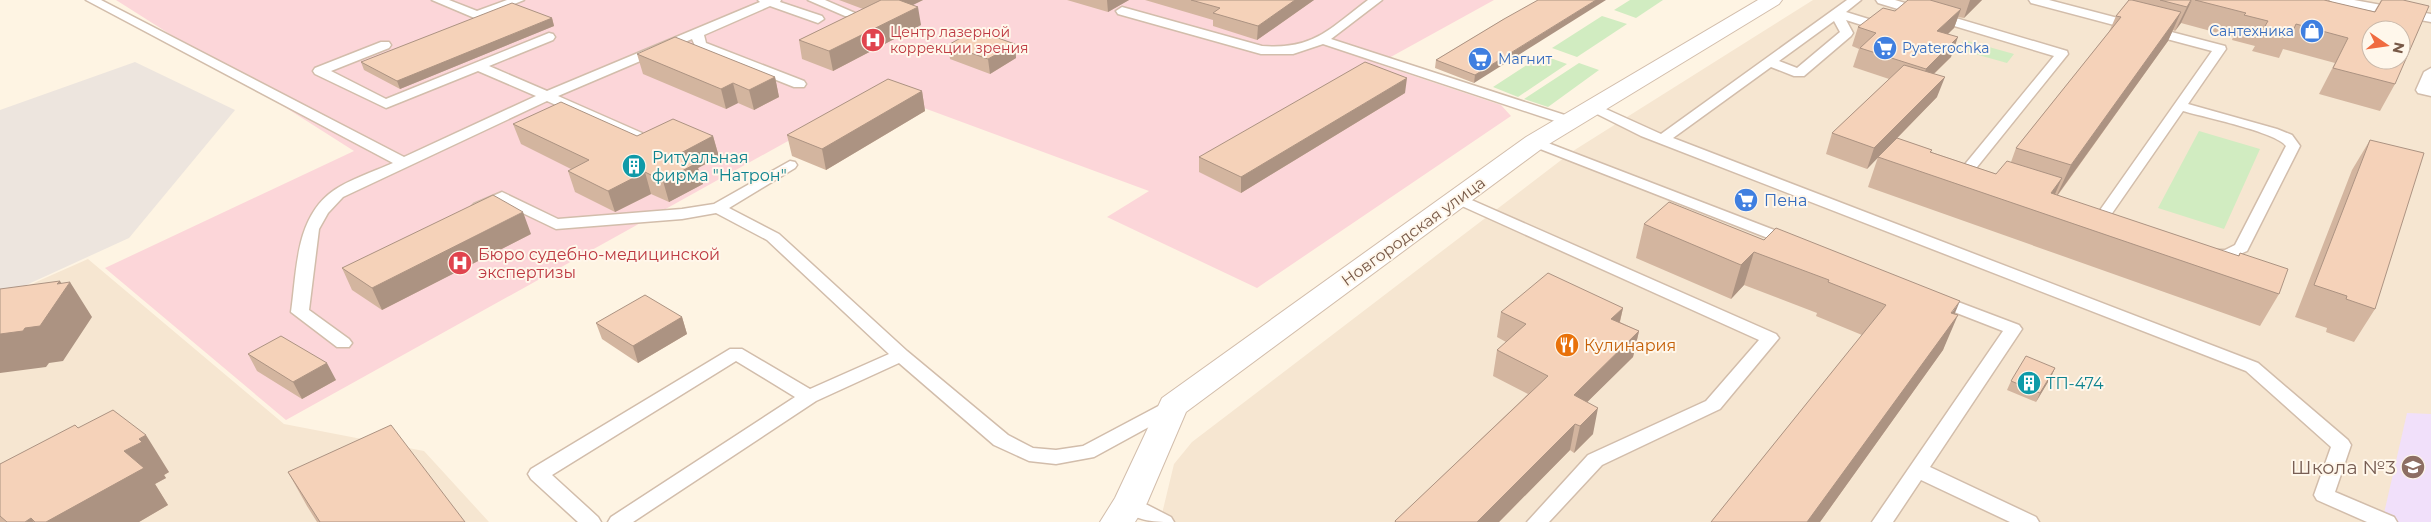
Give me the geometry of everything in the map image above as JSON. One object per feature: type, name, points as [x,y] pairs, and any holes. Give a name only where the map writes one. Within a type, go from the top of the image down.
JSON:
[{"type":"street","name":"Новгородская улица","points":[[1172,406],[1535,142],[1772,0]]},
{"type":"street","points":[[1124,512],[1172,406]]},
{"type":"lane","points":[[92,0],[406,164]]},
{"type":"lane","points":[[438,0],[477,15],[518,0]]},
{"type":"lane","points":[[814,0],[849,12]]},
{"type":"lane","points":[[1122,11],[1261,50],[1284,52],[1306,49],[1322,40],[1376,0]]},
{"type":"lane","points":[[1663,139],[1854,0]]},
{"type":"lane","points":[[1882,0],[2062,54],[1964,174],[1990,182]]},
{"type":"lane","points":[[2035,0],[2220,49],[2101,219]]},
{"type":"lane","points":[[2335,0],[2431,18]]},
{"type":"lane","points":[[2406,0],[2431,10]]},
{"type":"lane","points":[[343,343],[300,312],[311,229],[322,211],[338,194],[406,164],[547,96],[769,1],[818,19]]},
{"type":"lane","points":[[1836,13],[1871,24]]},
{"type":"lane","points":[[1769,62],[1800,72],[1847,33],[1836,13]]},
{"type":"lane","points":[[697,33],[700,45],[799,84]]},
{"type":"lane","points":[[385,45],[320,71],[386,104],[549,36]]},
{"type":"lane","points":[[1322,40],[1569,121]]},
{"type":"lane","points":[[478,66],[637,136]]},
{"type":"lane","points":[[2431,72],[2423,90],[2431,92]]},
{"type":"lane","points":[[2180,106],[2272,132],[2287,138],[2293,146],[2241,248],[2227,255],[2200,251]]},
{"type":"lane","points":[[1592,108],[1663,139],[2252,367],[2341,445],[2324,495],[2387,522]]},
{"type":"lane","points":[[1535,142],[1800,246]]},
{"type":"lane","points":[[467,213],[502,197],[556,224],[682,214],[718,208],[790,165]]},
{"type":"lane","points":[[1458,199],[1770,338],[1713,404],[1595,460],[1537,522]]},
{"type":"lane","points":[[718,208],[773,237],[901,355],[1001,440],[1029,454],[1056,457],[1086,452],[1172,406]]},
{"type":"lane","points":[[2077,211],[2119,225]]},
{"type":"lane","points":[[1882,522],[2013,329],[1920,293]]},
{"type":"lane","points":[[591,522],[538,474],[736,353],[809,398]]},
{"type":"lane","points":[[618,522],[809,398],[901,355]]},
{"type":"lane","points":[[1918,470],[2029,522]]},
{"type":"lane","points":[[1124,512],[1164,522]]},
{"type":"shaded area","points":[[116,0],[1494,0],[1378,64],[1501,105],[1511,116],[1257,288],[1107,217],[1149,191],[878,91],[286,420],[105,268],[354,151]]},
{"type":"shaded area","points":[[1813,0],[2431,0],[2431,522],[1160,522],[1174,464],[1192,442],[1573,151]]},
{"type":"shaded area","points":[[135,62],[235,110],[129,238],[0,297],[0,110]]},
{"type":"shaded area","points":[[88,259],[284,424],[424,451],[489,522],[0,522],[0,298]]},
{"type":"shaded area","name":"Школа №3","points":[[2407,413],[2431,414],[2431,522],[2382,522]]},
{"type":"green space","points":[[1630,0],[1663,0],[1636,18],[1614,10]]},
{"type":"green space","points":[[1602,16],[1627,24],[1577,57],[1552,48]]},
{"type":"green space","points":[[1964,40],[2014,54],[2007,63],[1957,49]]},
{"type":"green space","points":[[1542,55],[1567,64],[1518,97],[1493,87]]},
{"type":"green space","points":[[1579,63],[1599,70],[1548,107],[1524,99]]},
{"type":"green space","points":[[2199,131],[2260,149],[2224,229],[2158,208]]},
{"type":"building","points":[[881,0],[899,0],[918,7],[829,51],[799,40]]},
{"type":"building","points":[[1191,0],[1295,0],[1258,26],[1213,13],[1220,8]]},
{"type":"building","points":[[1538,0],[1596,0],[1475,75],[1436,60],[1504,19]]},
{"type":"building","points":[[1908,0],[1930,0],[1961,9],[1937,31],[1958,37],[1926,69],[1860,48],[1876,33],[1858,27],[1883,8],[1895,11]]},
{"type":"building","points":[[2129,0],[2181,12],[2071,165],[2016,148],[2121,17],[2116,16]]},
{"type":"building","points":[[2160,0],[2191,0],[2187,7]]},
{"type":"building","points":[[2195,0],[2324,0],[2375,12],[2382,0],[2403,0],[2429,6],[2411,47],[2411,20],[2361,20],[2361,70],[2401,70],[2395,84],[2333,68],[2348,38],[2296,24],[2292,33],[2265,26],[2268,21],[2244,15],[2246,13]]},
{"type":"building","points":[[512,3],[552,18],[397,81],[361,62]]},
{"type":"building","points":[[975,30],[1015,44],[988,59],[948,45]]},
{"type":"building","points":[[675,37],[775,77],[749,90],[733,83],[721,89],[637,54]]},
{"type":"building","points":[[1365,62],[1407,78],[1241,177],[1199,157]]},
{"type":"building","points":[[1904,65],[1945,77],[1874,148],[1832,133]]},
{"type":"building","points":[[888,79],[922,91],[822,149],[787,135]]},
{"type":"building","points":[[561,102],[637,136],[673,119],[713,136],[679,154],[697,163],[663,181],[645,172],[608,191],[568,171],[589,160],[513,124]]},
{"type":"building","points":[[1897,138],[1932,150],[1930,152],[1996,174],[2007,161],[2062,178],[2051,193],[2239,256],[2240,253],[2288,269],[2279,294],[1878,157]]},
{"type":"building","points":[[2370,140],[2424,153],[2375,309],[2346,299],[2347,296],[2314,285]]},
{"type":"building","points":[[493,195],[523,212],[372,288],[342,268]]},
{"type":"building","points":[[1669,202],[1764,240],[1776,228],[1960,301],[1951,313],[1958,315],[1807,522],[1711,522],[1886,305],[1828,282],[1829,280],[1754,252],[1741,265],[1644,224]]},
{"type":"building","points":[[1548,273],[1623,308],[1611,319],[1639,331],[1574,395],[1598,408],[1580,426],[1575,424],[1477,522],[1396,522],[1548,376],[1497,350],[1526,324],[1501,312]]},
{"type":"building","points":[[60,281],[57,284],[70,282],[40,326],[25,328],[23,331],[0,334],[0,289]]},
{"type":"building","points":[[645,295],[682,317],[633,346],[596,323]]},
{"type":"building","points":[[281,336],[327,363],[293,382],[248,354]]},
{"type":"building","name":"ТП-474","points":[[2026,356],[2055,368],[2040,393],[2011,381]]},
{"type":"building","points":[[113,410],[146,435],[139,439],[142,442],[124,451],[144,468],[46,522],[35,522],[31,518],[25,522],[7,522],[0,516],[0,464],[75,425],[78,428]]},
{"type":"building","points":[[391,425],[465,522],[320,522],[288,472]]},
{"type":"place","name":"Сантехника","points":[[2312,31]]},
{"type":"place","name":"Центр лазерной коррекции зрения","points":[[873,40]]},
{"type":"place","name":"Pyaterochka","points":[[1885,48]]},
{"type":"place","name":"Магнит","points":[[1480,59]]},
{"type":"place","name":"Ритуальная фирма \"Натрон\"","points":[[634,166]]},
{"type":"place","name":"Пена","points":[[1746,200]]},
{"type":"place","name":"Бюро судебно-медицинской экспертизы","points":[[460,263]]},
{"type":"place","name":"Кулинария","points":[[1567,345]]},
{"type":"place","name":"ТП-474","points":[[2029,383]]},
{"type":"place","name":"Школа №3","points":[[2413,467]]}]
